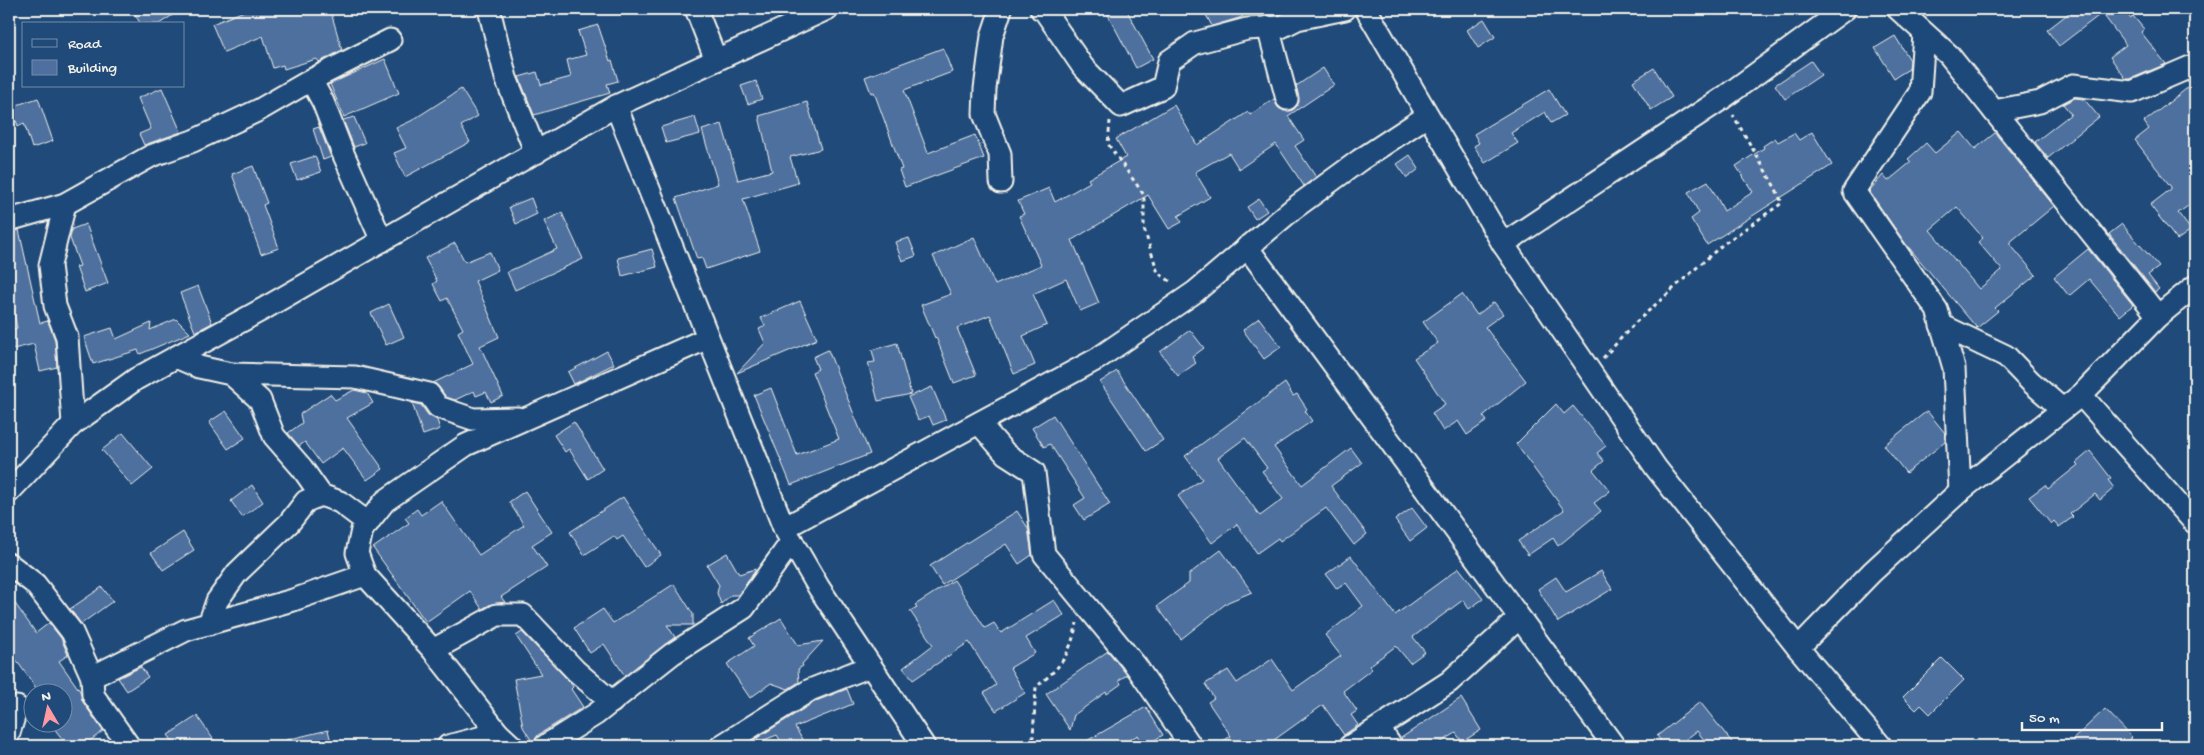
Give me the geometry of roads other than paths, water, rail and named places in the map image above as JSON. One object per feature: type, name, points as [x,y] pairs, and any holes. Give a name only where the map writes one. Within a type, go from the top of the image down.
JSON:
[{"type":"street","points":[[489,9],[506,78],[536,153]]},
{"type":"street","points":[[696,9],[716,60]]},
{"type":"street","points":[[10,485],[73,424],[136,379],[382,241],[616,106],[827,9]]},
{"type":"street","points":[[1001,9],[992,36],[985,89],[984,114],[1000,154],[1001,182]]},
{"type":"street","points":[[1041,9],[1044,10],[1083,67],[1121,106],[1163,87],[1169,61],[1195,43],[1247,29],[1281,26],[1297,19],[1345,9]]},
{"type":"street","points":[[1366,9],[1427,116],[1504,244],[1656,468],[1798,648],[1881,746]]},
{"type":"street","points":[[1504,244],[1723,98],[1845,9]]},
{"type":"street","points":[[1898,9],[1949,55],[2158,316]]},
{"type":"street","points":[[1268,27],[1287,99]]},
{"type":"street","points":[[1924,33],[1920,92],[1854,191],[1937,310],[1954,368],[1960,491]]},
{"type":"street","points":[[9,220],[65,204],[151,156],[192,141],[260,110],[311,80],[390,40]]},
{"type":"street","points":[[1994,111],[2040,102],[2073,85],[2132,92],[2195,65]]},
{"type":"street","points":[[311,80],[323,102],[342,151],[382,241]]},
{"type":"street","points":[[616,106],[637,163],[679,260],[708,338],[788,534],[819,588],[924,746]]},
{"type":"street","points":[[545,746],[596,714],[672,654],[744,608],[788,534],[979,423],[1097,359],[1190,295],[1300,204],[1360,160],[1427,116]]},
{"type":"street","points":[[65,204],[50,265],[55,306],[67,337],[73,424]]},
{"type":"street","points":[[1247,248],[1614,746]]},
{"type":"street","points":[[1798,648],[1872,572],[1960,491],[2082,395],[2158,316],[2195,286]]},
{"type":"street","points":[[1941,325],[2006,356],[2031,382],[2062,409]]},
{"type":"street","points":[[505,740],[433,650],[365,574],[356,553],[362,530],[385,501],[466,446],[708,338]]},
{"type":"street","points":[[176,357],[199,367],[231,374],[355,377],[429,394],[438,407],[474,418],[528,418]]},
{"type":"street","points":[[231,374],[260,400],[274,436],[302,468],[321,495],[340,502],[368,523]]},
{"type":"street","points":[[2082,395],[2195,523]]},
{"type":"street","points":[[979,423],[1006,454],[1034,472],[1044,554],[1136,666],[1191,746]]},
{"type":"street","points":[[209,624],[217,601],[237,573],[289,523],[306,501],[321,495]]},
{"type":"street","points":[[9,564],[35,584],[72,632],[92,677],[93,695],[129,746]]},
{"type":"street","points":[[92,677],[186,630],[293,600],[365,574]]},
{"type":"street","points":[[433,650],[496,615],[523,615],[576,670],[612,702]]},
{"type":"street","points":[[1350,746],[1449,682],[1519,618]]},
{"type":"street","points":[[721,746],[810,690],[863,670],[867,662]]},
{"type":"street","points":[[9,733],[17,707]]},
{"type":"street","points":[[1378,728],[1391,746]]},
{"type":"street","points":[[448,746],[505,740]]}]
